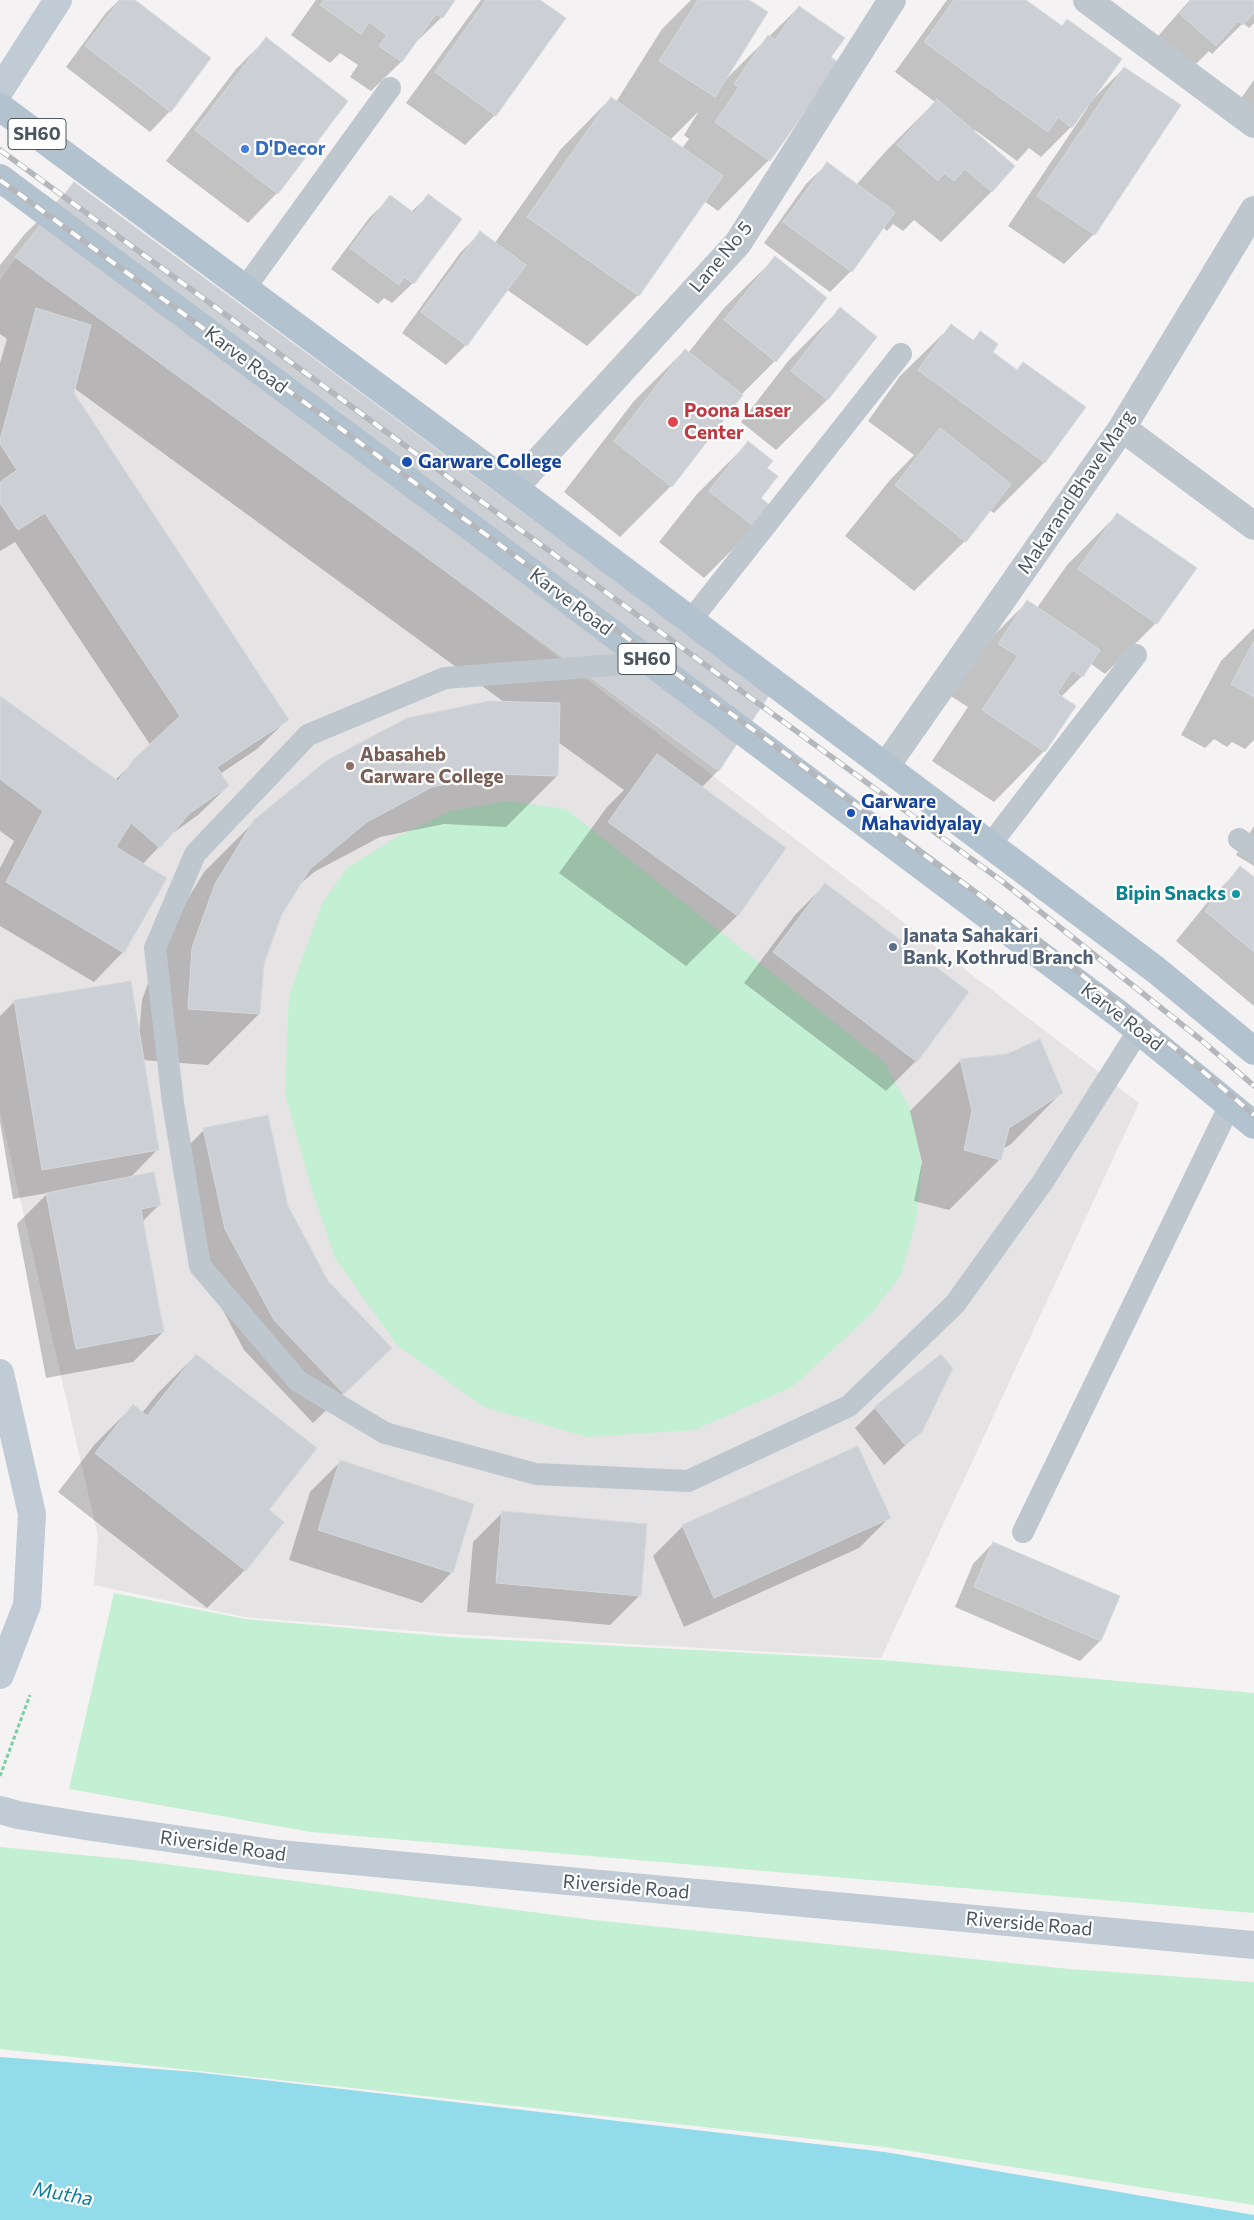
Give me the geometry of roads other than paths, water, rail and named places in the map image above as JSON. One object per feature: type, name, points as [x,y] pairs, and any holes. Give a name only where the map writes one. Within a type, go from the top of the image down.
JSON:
[{"type":"main road","name":"SH60","points":[[0,106],[886,766],[1156,970],[1254,1051]]},
{"type":"main road","name":"Karve Road","points":[[0,178],[472,528],[1139,1030],[1254,1125]]},
{"type":"street","points":[[0,90],[58,0]]},
{"type":"street","name":"Lane No 5","points":[[514,488],[738,243],[892,0]]},
{"type":"street","points":[[1087,0],[1254,124]]},
{"type":"street","name":"Makarand Bhave Marg","points":[[886,766],[1122,428],[1254,210]]},
{"type":"street","points":[[1122,428],[1254,526]]},
{"type":"street","points":[[0,1373],[32,1514],[27,1604],[0,1675]]},
{"type":"street","name":"Riverside Road","points":[[0,1810],[18,1815],[92,1827],[279,1854],[1254,1945]]},
{"type":"lane","points":[[245,288],[390,88]]},
{"type":"lane","points":[[691,620],[901,354]]},
{"type":"lane","points":[[990,845],[1136,655]]},
{"type":"lane","points":[[614,665],[445,678],[308,735],[196,854],[192,863],[155,948],[173,1103],[200,1266],[298,1381],[385,1432],[536,1474],[688,1481],[849,1406],[955,1304],[1042,1183],[1139,1030]]},
{"type":"lane","points":[[1022,1532],[1230,1105]]},
{"type":"water","name":"Mutha","points":[[0,2057],[195,2072],[885,2152],[1254,2215],[1254,2220],[0,2220]]},
{"type":"railway","points":[[0,150],[1003,882],[1200,1039],[1254,1086]]},
{"type":"railway","points":[[0,180],[989,902],[1185,1056],[1254,1115]]},
{"type":"place","name":"D'Decor","points":[[245,149]]},
{"type":"place","name":"Poona Laser Center","points":[[673,422]]},
{"type":"place","name":"Garware College","points":[[407,462]]},
{"type":"place","name":"Abasaheb Garware College","points":[[350,766]]},
{"type":"place","name":"Garware Mahavidyalay","points":[[851,813]]},
{"type":"place","name":"Bipin Snacks","points":[[1236,894]]},
{"type":"place","name":"Janata Sahakari Bank, Kothrud Branch","points":[[893,947]]}]
